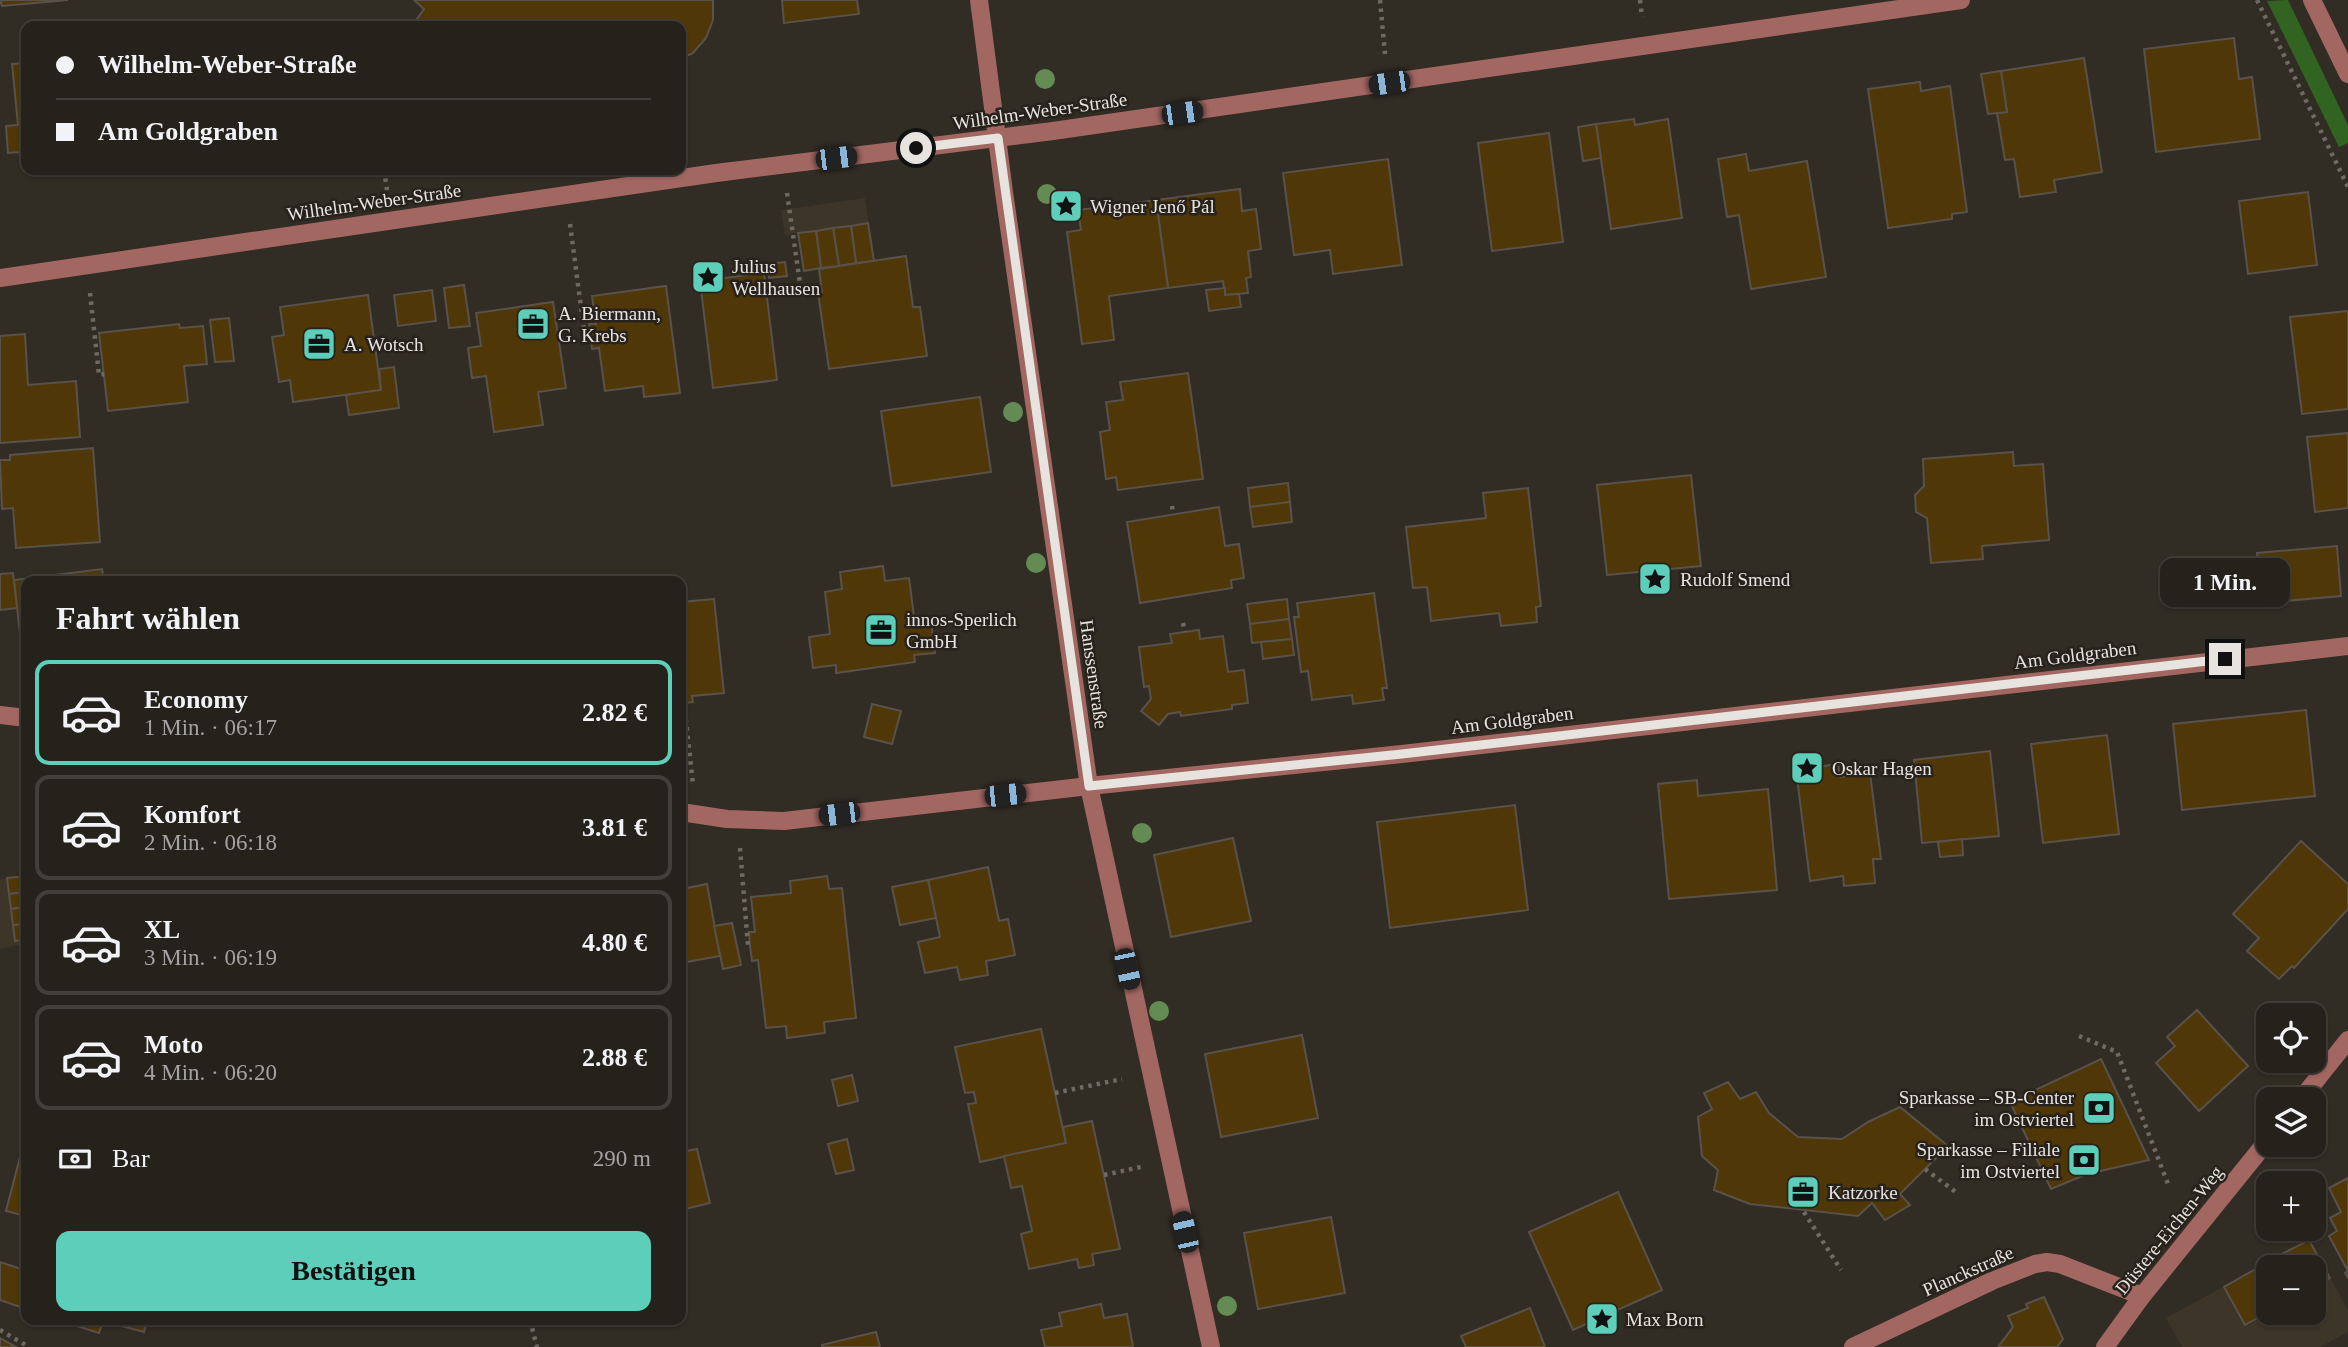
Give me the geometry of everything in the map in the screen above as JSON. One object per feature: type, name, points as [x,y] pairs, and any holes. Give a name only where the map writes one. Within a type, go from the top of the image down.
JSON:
[{"type":"street","name":"Hanssenstraße","points":[[979,0],[1089,786],[1210,1347]]},
{"type":"street","name":"Wilhelm-Weber-Straße","points":[[0,278],[783,164],[998,138],[1961,0]]},
{"type":"street","points":[[2312,0],[2348,74]]},
{"type":"street","name":"Am Goldgraben","points":[[689,813],[738,820],[784,821],[1402,754],[2348,646]]},
{"type":"street","points":[[0,715],[21,717]]},
{"type":"street","points":[[2311,1087],[2348,1041]]},
{"type":"street","name":"Düstere-Eichen-Weg","points":[[2105,1347],[2142,1296],[2256,1155]]},
{"type":"street","name":"Planckstraße","points":[[1853,1347],[2035,1264],[2060,1264],[2142,1296]]},
{"type":"path","points":[[1380,0],[1389,83]]},
{"type":"path","points":[[2257,0],[2348,187]]},
{"type":"path","points":[[783,164],[801,290]]},
{"type":"path","points":[[566,195],[585,338],[591,337]]},
{"type":"path","points":[[87,265],[99,375],[104,374]]},
{"type":"path","points":[[1172,506],[1173,514]]},
{"type":"path","points":[[1183,623],[1185,632]]},
{"type":"path","points":[[686,746],[689,813]]},
{"type":"path","points":[[738,820],[750,946]]},
{"type":"path","points":[[2079,1036],[2117,1052],[2168,1184]]},
{"type":"path","points":[[1055,1093],[1150,1073]]},
{"type":"path","points":[[1104,1175],[1169,1161]]},
{"type":"path","points":[[1925,1169],[1957,1193]]},
{"type":"path","points":[[1804,1212],[1841,1270]]},
{"type":"path","points":[[531,1325],[537,1347]]},
{"type":"path","points":[[0,1330],[29,1347]]},
{"type":"shaded area","points":[[865,198],[874,261],[804,271],[798,233],[785,235],[781,210]]},
{"type":"shaded area","points":[[21,877],[21,944],[0,949],[0,879]]},
{"type":"shaded area","points":[[2307,1241],[2317,1255],[2282,1255]]},
{"type":"shaded area","points":[[2256,1269],[2256,1325],[2326,1325],[2326,1271],[2348,1310],[2348,1332],[2320,1347],[2182,1347],[2166,1318]]},
{"type":"green space","points":[[2288,0],[2348,125],[2348,143],[2339,147],[2267,1]]},
{"type":"building","points":[[0,0],[68,0],[2,6]]},
{"type":"building","points":[[414,0],[713,0],[713,20],[706,38],[693,53],[686,56],[686,21],[416,21],[424,9]]},
{"type":"building","points":[[782,0],[857,0],[859,14],[784,23]]},
{"type":"building","points":[[2234,38],[2239,79],[2252,77],[2260,139],[2156,152],[2144,49]]},
{"type":"building","points":[[2084,58],[2102,172],[2054,180],[2056,192],[2020,197],[2014,159],[2005,160],[1997,113],[2007,112],[2001,71]]},
{"type":"building","points":[[21,63],[21,152],[8,153],[6,126],[18,125],[12,64]]},
{"type":"building","points":[[2001,71],[2007,112],[1988,114],[1981,74]]},
{"type":"building","points":[[1920,82],[1921,91],[1950,86],[1967,212],[1952,214],[1952,219],[1888,228],[1868,89]]},
{"type":"building","points":[[1634,119],[1635,125],[1668,119],[1682,218],[1611,229],[1596,124]]},
{"type":"building","points":[[1596,124],[1601,158],[1583,161],[1578,127]]},
{"type":"building","points":[[1549,133],[1563,242],[1492,251],[1478,143]]},
{"type":"building","points":[[1746,154],[1749,171],[1807,161],[1826,277],[1751,289],[1739,215],[1727,217],[1718,159]]},
{"type":"building","points":[[1388,159],[1402,265],[1333,274],[1330,250],[1294,255],[1283,173]]},
{"type":"building","points":[[1240,189],[1242,211],[1256,209],[1261,249],[1248,251],[1251,277],[1246,278],[1248,293],[1225,295],[1223,281],[1168,288],[1156,200]]},
{"type":"building","points":[[2308,192],[2317,265],[2248,274],[2239,201]]},
{"type":"building","points":[[1156,200],[1168,288],[1109,296],[1114,340],[1082,344],[1067,232],[1081,230],[1078,210]]},
{"type":"building","points":[[868,223],[874,261],[856,263],[851,226]]},
{"type":"building","points":[[851,226],[856,263],[839,266],[833,228]]},
{"type":"building","points":[[833,228],[839,266],[821,268],[816,231]]},
{"type":"building","points":[[816,231],[821,268],[804,271],[798,233]]},
{"type":"building","points":[[906,256],[913,307],[920,307],[927,356],[829,369],[818,293],[822,292],[819,269]]},
{"type":"building","points":[[785,262],[787,276],[769,278],[767,264]]},
{"type":"building","points":[[764,273],[777,380],[713,388],[700,281]]},
{"type":"building","points":[[464,285],[470,326],[449,328],[444,288]]},
{"type":"building","points":[[666,286],[680,393],[644,397],[643,386],[605,391],[599,348],[592,349],[589,324],[596,324],[592,296]]},
{"type":"building","points":[[1225,288],[1225,295],[1239,294],[1241,307],[1209,311],[1206,290]]},
{"type":"building","points":[[432,290],[436,321],[398,326],[394,295]]},
{"type":"building","points":[[368,295],[381,390],[293,402],[290,380],[279,382],[272,337],[284,335],[280,307]]},
{"type":"building","points":[[553,302],[566,388],[538,392],[543,425],[494,432],[486,376],[472,378],[468,348],[481,346],[476,313]]},
{"type":"building","points":[[2348,311],[2348,409],[2302,414],[2290,317]]},
{"type":"building","points":[[229,318],[234,361],[215,362],[210,320]]},
{"type":"building","points":[[179,324],[180,328],[203,326],[207,364],[184,366],[188,402],[108,411],[99,333]]},
{"type":"building","points":[[25,334],[28,385],[76,381],[80,437],[0,443],[0,336]]},
{"type":"building","points":[[394,367],[399,408],[349,415],[346,395],[381,390],[379,369]]},
{"type":"building","points":[[1188,373],[1203,479],[1118,490],[1116,477],[1106,479],[1100,432],[1110,430],[1106,402],[1123,400],[1120,382]]},
{"type":"building","points":[[980,397],[991,472],[892,486],[881,411]]},
{"type":"building","points":[[2348,433],[2348,508],[2315,512],[2307,437]]},
{"type":"building","points":[[93,448],[100,542],[16,548],[13,508],[2,509],[0,460],[10,460],[10,455]]},
{"type":"building","points":[[2013,452],[2014,466],[2043,464],[2049,540],[1982,546],[1983,559],[1931,563],[1927,518],[1916,512],[1915,495],[1924,486],[1923,459]]},
{"type":"building","points":[[1691,475],[1701,566],[1607,575],[1597,485]]},
{"type":"building","points":[[1288,483],[1290,502],[1250,507],[1248,488]]},
{"type":"building","points":[[1528,488],[1541,606],[1536,607],[1537,622],[1501,626],[1499,613],[1431,621],[1427,587],[1413,588],[1406,527],[1486,518],[1483,493]]},
{"type":"building","points":[[1290,502],[1292,522],[1253,527],[1250,507]]},
{"type":"building","points":[[1219,507],[1225,546],[1239,544],[1244,578],[1231,580],[1232,588],[1140,603],[1127,522]]},
{"type":"building","points":[[2337,546],[2341,596],[2262,603],[2257,553]]},
{"type":"building","points":[[883,566],[885,581],[909,578],[915,624],[931,622],[935,653],[914,655],[915,662],[836,673],[836,665],[813,668],[809,637],[830,634],[825,592],[842,589],[840,572]]},
{"type":"building","points":[[102,569],[103,576],[46,576]]},
{"type":"building","points":[[13,573],[17,608],[0,610],[0,574]]},
{"type":"building","points":[[21,579],[21,643],[14,580]]},
{"type":"building","points":[[1374,593],[1387,688],[1382,688],[1384,700],[1353,704],[1352,695],[1312,700],[1308,671],[1301,672],[1294,617],[1299,617],[1297,603]]},
{"type":"building","points":[[714,599],[724,693],[692,696],[693,702],[686,703],[686,602]]},
{"type":"building","points":[[1287,599],[1289,619],[1250,624],[1247,604]]},
{"type":"building","points":[[1289,619],[1292,639],[1252,643],[1250,624]]},
{"type":"building","points":[[1199,630],[1200,639],[1223,636],[1228,672],[1244,670],[1248,703],[1232,705],[1232,709],[1181,716],[1180,712],[1168,714],[1159,725],[1141,711],[1151,699],[1149,686],[1144,687],[1139,647],[1172,643],[1170,634]]},
{"type":"building","points":[[1292,639],[1294,655],[1263,659],[1261,642]]},
{"type":"building","points":[[872,704],[901,711],[892,744],[864,737]]},
{"type":"building","points":[[2306,710],[2315,796],[2182,810],[2173,724]]},
{"type":"building","points":[[2107,735],[2119,834],[2043,843],[2031,744]]},
{"type":"building","points":[[1990,751],[1999,836],[1922,843],[1914,760]]},
{"type":"building","points":[[1838,764],[1840,777],[1870,773],[1881,859],[1873,859],[1875,883],[1844,886],[1843,876],[1810,881],[1796,770]]},
{"type":"building","points":[[1697,780],[1698,796],[1768,789],[1777,890],[1669,899],[1658,784]]},
{"type":"building","points":[[1515,805],[1528,910],[1390,928],[1377,822]]},
{"type":"building","points":[[1233,838],[1251,921],[1171,937],[1154,855]]},
{"type":"building","points":[[1962,839],[1963,855],[1940,857],[1938,842]]},
{"type":"building","points":[[2301,841],[2348,884],[2348,909],[2294,968],[2292,966],[2279,979],[2247,951],[2259,938],[2233,914]]},
{"type":"building","points":[[988,867],[999,921],[1008,919],[1015,955],[986,961],[988,975],[960,980],[957,967],[925,973],[918,942],[940,937],[928,880]]},
{"type":"building","points":[[827,876],[829,889],[842,888],[856,1018],[824,1022],[825,1033],[787,1038],[786,1026],[766,1028],[758,960],[752,961],[750,946],[749,932],[755,932],[751,897],[791,893],[790,881]]},
{"type":"building","points":[[21,877],[21,893],[9,894],[7,878]]},
{"type":"building","points":[[686,878],[687,888],[707,884],[720,956],[686,962]]},
{"type":"building","points":[[928,880],[936,918],[900,925],[892,887]]},
{"type":"building","points":[[21,893],[21,908],[11,909],[9,894]]},
{"type":"building","points":[[21,908],[21,924],[13,925],[11,909]]},
{"type":"building","points":[[732,923],[741,965],[723,969],[714,926]]},
{"type":"building","points":[[21,924],[21,940],[15,941],[13,925]]},
{"type":"building","points":[[2197,1010],[2248,1066],[2199,1111],[2156,1063],[2175,1046],[2167,1037]]},
{"type":"building","points":[[1041,1029],[1066,1143],[980,1162],[968,1104],[976,1103],[974,1092],[965,1093],[955,1047]]},
{"type":"building","points":[[1302,1035],[1318,1118],[1221,1137],[1205,1054]]},
{"type":"building","points":[[2101,1059],[2149,1160],[2087,1174],[2051,1189],[2010,1102]]},
{"type":"building","points":[[852,1075],[858,1101],[838,1106],[832,1080]]},
{"type":"building","points":[[1728,1082],[1740,1099],[1756,1092],[1769,1113],[1798,1137],[1842,1139],[1868,1122],[1900,1107],[1948,1146],[1900,1194],[1910,1205],[1885,1220],[1872,1203],[1858,1216],[1750,1204],[1714,1190],[1718,1170],[1702,1156],[1698,1117],[1712,1109],[1704,1093]]},
{"type":"building","points":[[1092,1121],[1120,1249],[1092,1254],[1094,1265],[1079,1268],[1077,1259],[1029,1269],[1021,1234],[1032,1231],[1022,1186],[1011,1188],[1004,1156],[1066,1143],[1063,1127]]},
{"type":"building","points":[[847,1139],[854,1170],[836,1174],[828,1144]]},
{"type":"building","points":[[697,1149],[710,1203],[686,1209],[686,1151]]},
{"type":"building","points":[[21,1153],[21,1215],[6,1211]]},
{"type":"building","points":[[2348,1178],[2348,1271],[2329,1236],[2337,1231],[2330,1218],[2341,1212],[2329,1188]]},
{"type":"building","points":[[1618,1192],[1662,1290],[1573,1330],[1529,1232]]},
{"type":"building","points":[[1331,1217],[1345,1293],[1258,1309],[1244,1233]]},
{"type":"building","points":[[2310,1241],[2317,1255],[2283,1255]]},
{"type":"building","points":[[0,1262],[21,1269],[21,1307],[0,1300]]},
{"type":"building","points":[[2256,1269],[2256,1319],[2245,1325],[2224,1287]]},
{"type":"building","points":[[2044,1297],[2063,1339],[2057,1347],[1998,1347],[2013,1327],[2008,1316],[2028,1308],[2026,1304]]},
{"type":"building","points":[[1101,1304],[1104,1318],[1127,1314],[1133,1347],[1045,1347],[1041,1330],[1062,1326],[1059,1313]]},
{"type":"building","points":[[1530,1308],[1545,1347],[1466,1347],[1461,1336]]},
{"type":"building","points":[[74,1325],[102,1325],[99,1333]]},
{"type":"building","points":[[118,1325],[146,1325],[144,1332]]},
{"type":"building","points":[[876,1332],[880,1347],[822,1347],[822,1345]]},
{"type":"building","points":[[0,1338],[16,1347],[0,1347]]},
{"type":"place","name":"Wigner Jenő Pál","points":[[1066,206]]},
{"type":"place","name":"Julius Wellhausen","points":[[708,277]]},
{"type":"place","name":"A. Biermann, G. Krebs","points":[[533,324]]},
{"type":"place","name":"A. Wotsch","points":[[319,344]]},
{"type":"place","name":"Rudolf Smend","points":[[1655,579]]},
{"type":"place","name":"innos-Sperlich GmbH","points":[[881,630]]},
{"type":"place","name":"Oskar Hagen","points":[[1807,768]]},
{"type":"place","name":"Sparkasse – SB-Center im Ostviertel","points":[[2099,1108]]},
{"type":"place","name":"Sparkasse – Filiale im Ostviertel","points":[[2084,1160]]},
{"type":"place","name":"Katzorke","points":[[1803,1192]]},
{"type":"place","name":"Max Born","points":[[1602,1319]]},
{"type":"route","points":[[916,148],[998,138],[1089,786],[1402,754],[2225,659]]}]
